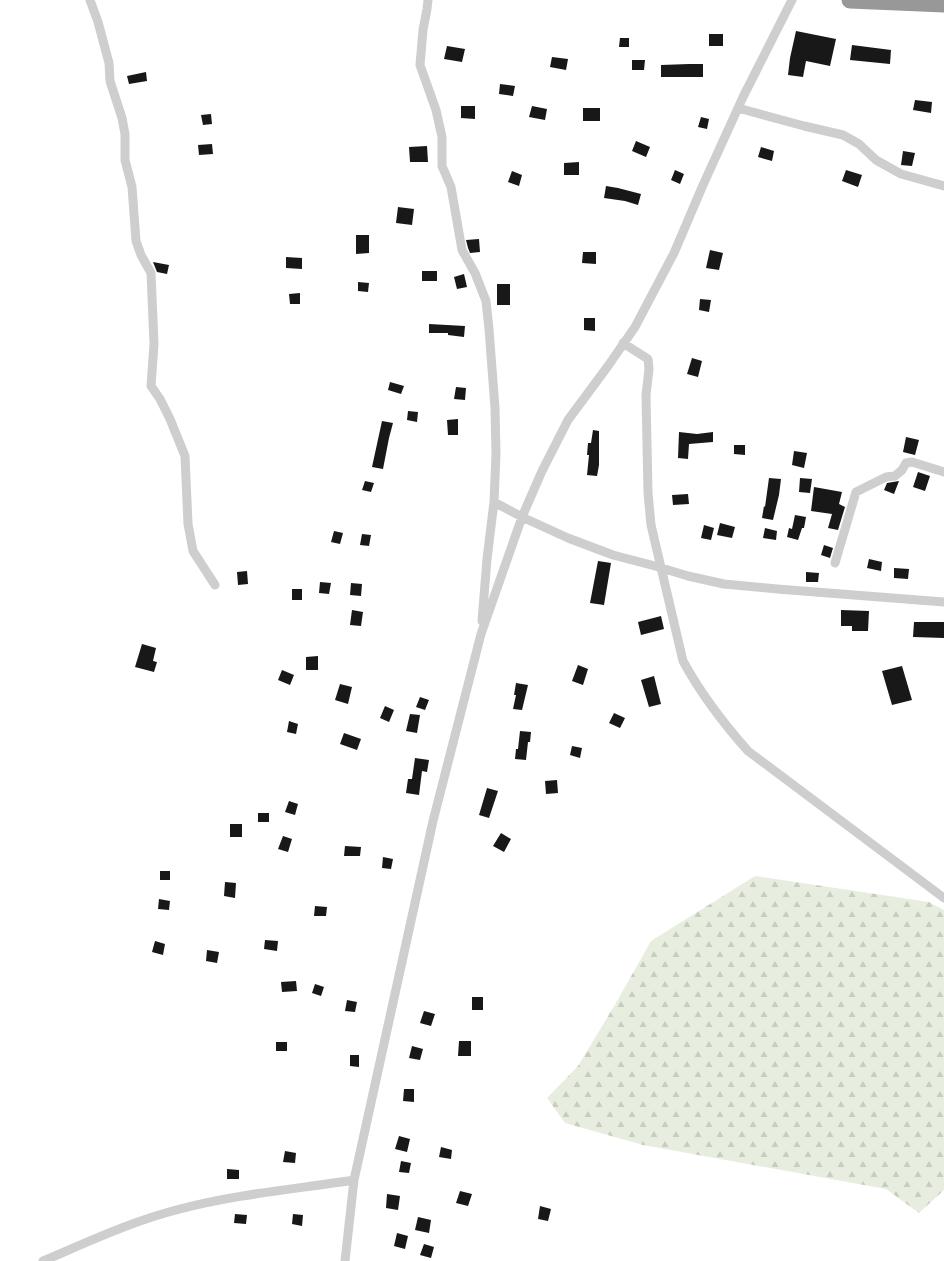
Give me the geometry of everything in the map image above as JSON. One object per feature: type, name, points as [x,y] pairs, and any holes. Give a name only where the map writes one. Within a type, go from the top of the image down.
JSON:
[{"type":"highway","points":[[850,0],[944,4]]},
{"type":"street","points":[[90,0],[98,22],[109,64],[110,81],[122,118],[125,134],[125,160],[132,187],[136,241],[141,255],[151,273],[154,344],[152,386],[160,398],[170,419],[185,456],[188,524],[193,551],[215,585]]},
{"type":"street","points":[[428,0],[422,30],[420,65],[436,110],[442,137],[442,166],[450,187],[462,250],[475,273],[486,301],[495,408],[496,454],[494,502],[487,559],[481,634]]},
{"type":"street","points":[[345,1261],[354,1180],[433,821],[481,634],[522,517],[542,471],[568,420],[635,327],[674,253],[738,108],[792,0]]},
{"type":"street","points":[[738,108],[843,135],[859,144],[876,160],[902,174],[944,186]]},
{"type":"street","points":[[624,344],[648,359],[649,368],[646,395],[648,493],[651,525],[682,661],[724,723],[748,751],[944,898]]},
{"type":"street","points":[[835,563],[856,492],[886,477],[895,476],[902,470],[906,463],[912,462],[944,472]]},
{"type":"street","points":[[494,502],[522,517],[568,538],[613,555],[688,576],[724,584],[944,602]]},
{"type":"street","points":[[43,1261],[140,1221],[179,1209],[229,1198],[354,1180]]},
{"type":"green space","points":[[755,876],[929,902],[944,910],[944,1190],[919,1213],[886,1189],[643,1145],[565,1123],[547,1098],[578,1066],[651,941]]},
{"type":"building","points":[[796,31],[836,39],[830,66],[806,61],[803,77],[788,75]]},
{"type":"building","points":[[709,34],[723,34],[723,46],[709,46]]},
{"type":"building","points":[[620,38],[629,38],[629,47],[619,47]]},
{"type":"building","points":[[852,45],[891,50],[890,64],[850,60]]},
{"type":"building","points":[[447,46],[465,49],[462,62],[444,59]]},
{"type":"building","points":[[552,57],[568,59],[566,70],[550,67]]},
{"type":"building","points":[[632,60],[645,60],[644,70],[632,70]]},
{"type":"building","points":[[703,64],[703,77],[661,77],[661,65]]},
{"type":"building","points":[[146,72],[147,81],[129,84],[127,76]]},
{"type":"building","points":[[500,84],[515,86],[513,96],[499,94]]},
{"type":"building","points":[[915,100],[932,102],[931,113],[913,110]]},
{"type":"building","points":[[461,106],[475,106],[475,119],[461,118]]},
{"type":"building","points":[[532,106],[547,109],[545,120],[529,117]]},
{"type":"building","points":[[583,108],[600,108],[600,121],[583,121]]},
{"type":"building","points":[[211,114],[212,124],[203,125],[201,115]]},
{"type":"building","points":[[701,117],[709,119],[707,129],[698,127]]},
{"type":"building","points":[[636,141],[650,147],[646,157],[632,151]]},
{"type":"building","points":[[212,144],[213,154],[199,155],[198,145]]},
{"type":"building","points":[[427,146],[428,162],[410,162],[409,147]]},
{"type":"building","points":[[761,147],[774,151],[772,161],[758,157]]},
{"type":"building","points":[[903,151],[915,153],[912,166],[901,165]]},
{"type":"building","points":[[579,162],[579,175],[564,175],[564,163]]},
{"type":"building","points":[[675,170],[684,174],[680,184],[671,180]]},
{"type":"building","points":[[846,170],[862,175],[858,187],[842,181]]},
{"type":"building","points":[[512,171],[522,175],[519,186],[508,182]]},
{"type":"building","points":[[606,186],[641,194],[638,205],[625,201],[604,198]]},
{"type":"building","points":[[398,207],[414,209],[412,225],[396,223]]},
{"type":"building","points":[[356,235],[369,235],[369,253],[356,254]]},
{"type":"building","points":[[479,239],[480,252],[470,253],[466,240]]},
{"type":"building","points":[[710,250],[723,253],[719,270],[706,268]]},
{"type":"building","points":[[583,252],[596,252],[596,264],[582,263]]},
{"type":"building","points":[[286,257],[302,258],[302,269],[286,268]]},
{"type":"building","points":[[153,262],[169,265],[167,274],[157,272]]},
{"type":"building","points":[[422,271],[437,271],[437,281],[422,281]]},
{"type":"building","points":[[464,274],[467,287],[457,289],[454,277]]},
{"type":"building","points":[[358,282],[369,283],[368,292],[358,291]]},
{"type":"building","points":[[497,284],[510,284],[510,305],[497,305]]},
{"type":"building","points":[[300,293],[300,304],[290,304],[289,294]]},
{"type":"building","points":[[700,299],[711,300],[709,312],[699,310]]},
{"type":"building","points":[[584,318],[595,318],[595,331],[584,330]]},
{"type":"building","points":[[429,324],[465,326],[464,337],[448,335],[448,333],[429,333]]},
{"type":"building","points":[[692,358],[702,361],[698,377],[687,374]]},
{"type":"building","points":[[390,382],[404,386],[401,394],[388,390]]},
{"type":"building","points":[[456,387],[466,388],[465,400],[454,399]]},
{"type":"building","points":[[408,411],[418,412],[417,422],[407,420]]},
{"type":"building","points":[[458,419],[458,435],[448,435],[447,420]]},
{"type":"building","points":[[382,421],[393,423],[383,469],[372,467]]},
{"type":"building","points":[[593,430],[599,431],[599,465],[597,476],[587,475],[589,455],[587,455],[588,443],[591,443]]},
{"type":"building","points":[[679,432],[697,434],[713,432],[713,442],[689,444],[688,459],[678,458]]},
{"type":"building","points":[[906,437],[919,440],[915,455],[903,452]]},
{"type":"building","points":[[734,445],[745,445],[745,455],[734,454]]},
{"type":"building","points":[[794,451],[807,453],[804,468],[792,465]]},
{"type":"building","points":[[918,472],[930,476],[925,491],[913,487]]},
{"type":"building","points":[[769,478],[781,479],[773,520],[762,518]]},
{"type":"building","points":[[800,478],[812,479],[810,493],[799,492]]},
{"type":"building","points":[[365,481],[374,483],[371,492],[362,490]]},
{"type":"building","points":[[899,481],[894,494],[884,490],[887,483]]},
{"type":"building","points":[[814,487],[842,492],[839,504],[845,507],[838,530],[828,528],[832,514],[811,511]]},
{"type":"building","points":[[688,494],[689,504],[673,505],[672,495]]},
{"type":"building","points":[[795,515],[806,517],[804,528],[802,528],[798,540],[787,537],[789,528],[792,529]]},
{"type":"building","points":[[720,523],[735,527],[732,538],[717,535]]},
{"type":"building","points":[[704,525],[714,528],[711,540],[701,538]]},
{"type":"building","points":[[765,528],[777,531],[776,540],[763,538]]},
{"type":"building","points":[[334,531],[343,533],[340,544],[331,542]]},
{"type":"building","points":[[362,534],[371,535],[369,546],[360,545]]},
{"type":"building","points":[[824,545],[833,548],[830,558],[821,555]]},
{"type":"building","points":[[869,559],[882,562],[881,571],[867,568]]},
{"type":"building","points":[[598,561],[611,563],[604,605],[590,603]]},
{"type":"building","points":[[894,568],[909,569],[908,579],[894,578]]},
{"type":"building","points":[[247,571],[248,584],[238,585],[237,572]]},
{"type":"building","points":[[806,572],[819,573],[818,582],[806,582]]},
{"type":"building","points":[[320,582],[331,583],[329,594],[319,593]]},
{"type":"building","points":[[351,583],[362,584],[361,596],[350,595]]},
{"type":"building","points":[[292,589],[302,589],[302,600],[292,600]]},
{"type":"building","points":[[352,610],[363,612],[361,626],[350,625]]},
{"type":"building","points":[[841,610],[869,611],[868,631],[852,631],[852,626],[841,626]]},
{"type":"building","points":[[661,616],[664,629],[641,635],[638,622]]},
{"type":"building","points":[[914,622],[944,622],[944,638],[913,637]]},
{"type":"building","points":[[142,644],[156,648],[153,661],[157,662],[154,672],[135,667]]},
{"type":"building","points":[[318,656],[318,670],[306,670],[306,657]]},
{"type":"building","points":[[578,665],[588,669],[583,685],[572,681]]},
{"type":"building","points":[[902,666],[912,700],[892,705],[882,671]]},
{"type":"building","points":[[282,670],[294,675],[290,685],[278,680]]},
{"type":"building","points":[[654,676],[661,704],[649,707],[641,680]]},
{"type":"building","points":[[516,683],[528,685],[522,710],[513,709],[516,695],[514,695]]},
{"type":"building","points":[[340,684],[352,687],[348,704],[335,700]]},
{"type":"building","points":[[420,697],[429,700],[425,710],[416,707]]},
{"type":"building","points":[[385,706],[394,710],[389,722],[380,718]]},
{"type":"building","points":[[614,713],[625,718],[620,728],[609,723]]},
{"type":"building","points":[[410,714],[420,715],[417,733],[406,731]]},
{"type":"building","points":[[289,721],[298,724],[296,734],[287,732]]},
{"type":"building","points":[[520,731],[531,732],[526,760],[515,759]]},
{"type":"building","points":[[344,733],[361,739],[357,750],[340,744]]},
{"type":"building","points":[[572,746],[582,748],[580,758],[570,755]]},
{"type":"building","points":[[415,758],[429,760],[427,772],[422,771],[419,795],[406,793],[408,779],[412,779]]},
{"type":"building","points":[[557,780],[558,793],[546,794],[545,781]]},
{"type":"building","points":[[487,788],[498,791],[489,818],[479,815]]},
{"type":"building","points":[[289,801],[298,804],[295,815],[285,812]]},
{"type":"building","points":[[258,813],[269,813],[269,822],[258,822]]},
{"type":"building","points":[[230,824],[242,824],[242,837],[230,837]]},
{"type":"building","points":[[501,833],[511,839],[504,852],[493,846]]},
{"type":"building","points":[[283,836],[292,839],[288,852],[278,849]]},
{"type":"building","points":[[345,846],[361,847],[360,856],[344,856]]},
{"type":"building","points":[[383,857],[393,859],[391,869],[382,868]]},
{"type":"building","points":[[160,871],[170,871],[170,880],[160,880]]},
{"type":"building","points":[[225,882],[236,883],[235,898],[224,896]]},
{"type":"building","points":[[159,899],[170,901],[169,910],[158,909]]},
{"type":"building","points":[[315,906],[327,907],[326,916],[314,916]]},
{"type":"building","points":[[265,940],[278,941],[277,951],[264,949]]},
{"type":"building","points":[[155,941],[165,944],[163,955],[152,952]]},
{"type":"building","points":[[207,950],[219,952],[217,963],[206,961]]},
{"type":"building","points":[[296,981],[297,991],[282,992],[281,982]]},
{"type":"building","points":[[315,984],[324,987],[321,996],[312,993]]},
{"type":"building","points":[[472,997],[483,997],[483,1010],[472,1010]]},
{"type":"building","points":[[347,1000],[357,1002],[355,1012],[345,1011]]},
{"type":"building","points":[[424,1011],[435,1014],[431,1026],[420,1023]]},
{"type":"building","points":[[459,1041],[471,1041],[471,1056],[458,1056]]},
{"type":"building","points":[[276,1042],[287,1042],[287,1051],[276,1051]]},
{"type":"building","points":[[412,1046],[423,1049],[420,1060],[409,1058]]},
{"type":"building","points":[[350,1055],[359,1055],[359,1067],[350,1066]]},
{"type":"building","points":[[404,1089],[414,1089],[414,1102],[403,1101]]},
{"type":"building","points":[[399,1136],[410,1139],[407,1152],[395,1149]]},
{"type":"building","points":[[441,1147],[452,1150],[451,1159],[439,1157]]},
{"type":"building","points":[[285,1151],[296,1153],[295,1163],[283,1162]]},
{"type":"building","points":[[401,1161],[411,1163],[409,1173],[399,1172]]},
{"type":"building","points":[[227,1169],[239,1170],[239,1179],[227,1179]]},
{"type":"building","points":[[460,1191],[472,1194],[468,1206],[456,1203]]},
{"type":"building","points":[[387,1194],[400,1196],[398,1210],[386,1208]]},
{"type":"building","points":[[540,1206],[551,1209],[548,1221],[538,1219]]},
{"type":"building","points":[[235,1214],[247,1215],[246,1224],[234,1223]]},
{"type":"building","points":[[293,1214],[303,1215],[302,1226],[292,1224]]},
{"type":"building","points":[[418,1217],[431,1220],[429,1233],[415,1230]]},
{"type":"building","points":[[397,1233],[408,1236],[405,1249],[394,1246]]},
{"type":"building","points":[[424,1244],[434,1247],[431,1258],[420,1255]]}]
